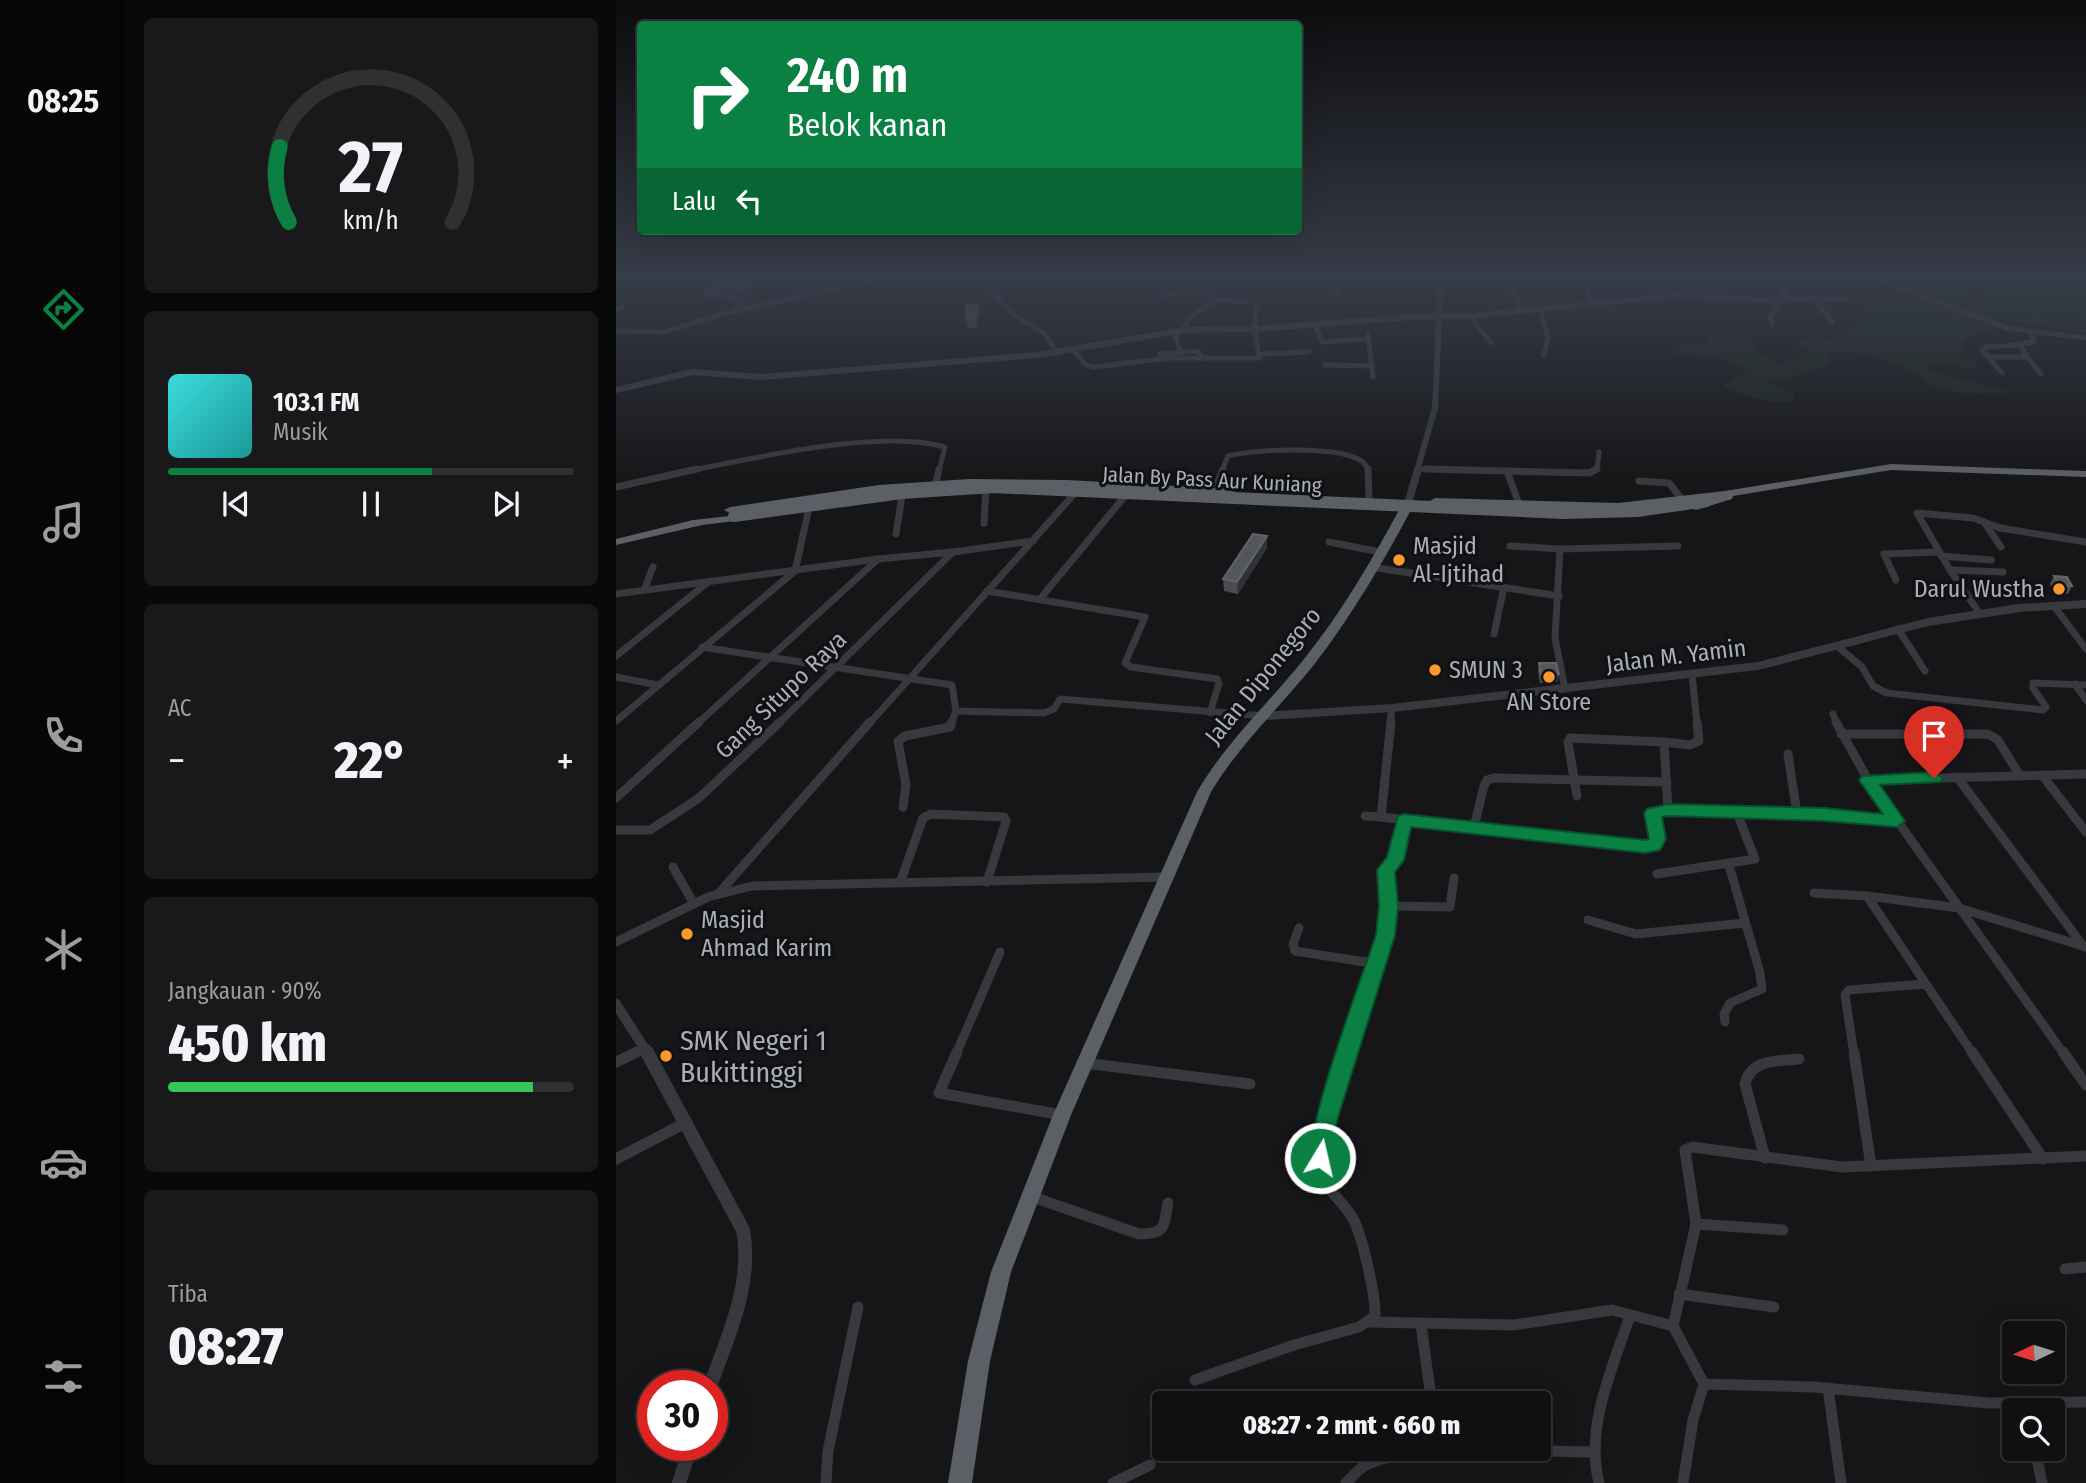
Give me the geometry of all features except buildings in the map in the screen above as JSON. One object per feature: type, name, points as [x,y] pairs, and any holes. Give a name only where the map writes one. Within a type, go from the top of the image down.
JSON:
[{"type":"highway","name":"Jalan By Pass Aur Kuniang","points":[[616,540],[733,514],[893,494],[993,487],[1563,513],[1637,511],[1906,471],[2068,476],[2086,474]]},
{"type":"highway","name":"Jalan By Pass Aur Kuniang","points":[[2068,476],[2086,480]]},
{"type":"highway","name":"Jalan By Pass Aur Kuniang","points":[[693,522],[711,513],[936,483],[1028,481],[1214,491],[1297,499],[1622,516],[1688,509],[1727,496]]},
{"type":"highway","name":"Jalan By Pass Aur Kuniang","points":[[693,522],[902,496],[986,490],[1125,496],[1369,498],[1407,505],[1618,506],[1681,498],[1727,496]]},
{"type":"highway","name":"Jalan Diponegoro","points":[[960,1483],[988,1319],[1002,1272],[1062,1115],[1166,877],[1215,771],[1230,751],[1264,716],[1337,624],[1407,505]]},
{"type":"street","points":[[1052,345],[1057,353]]},
{"type":"street","points":[[616,390],[692,372],[761,377],[1057,353],[1098,345]]},
{"type":"street","points":[[1178,345],[1180,350]]},
{"type":"street","points":[[1073,350],[1086,365],[1094,367],[1163,359],[1256,359],[1260,358],[1261,354],[1259,345]]},
{"type":"street","points":[[1369,345],[1373,377]]},
{"type":"street","points":[[1407,505],[1435,408],[1439,345]]},
{"type":"street","points":[[1544,355],[1546,345]]},
{"type":"street","points":[[2002,373],[1983,349],[2018,345]]},
{"type":"street","points":[[2020,345],[2041,374]]},
{"type":"street","points":[[1163,359],[1160,354],[1180,350],[1197,351],[1203,358]]},
{"type":"street","points":[[1261,354],[1309,352]]},
{"type":"street","points":[[1989,357],[2027,357]]},
{"type":"street","points":[[1325,365],[1372,366]]},
{"type":"street","points":[[616,486],[804,451],[918,439],[941,443],[945,447],[936,483]]},
{"type":"street","points":[[1214,491],[1228,456],[1273,450],[1342,454],[1364,462],[1370,472],[1369,498]]},
{"type":"street","points":[[1417,469],[1594,472],[1597,470],[1599,452]]},
{"type":"street","points":[[1507,471],[1509,484],[1518,495],[1519,504]]},
{"type":"street","points":[[1639,481],[1669,483],[1681,498]]},
{"type":"street","points":[[984,523],[986,490]]},
{"type":"street","points":[[719,893],[1075,493]]},
{"type":"street","points":[[896,534],[902,496]]},
{"type":"street","points":[[1040,599],[1125,496]]},
{"type":"street","points":[[616,721],[795,571],[808,508]]},
{"type":"street","points":[[1980,614],[1940,554],[1917,513],[1973,518],[2000,528],[2086,542]]},
{"type":"street","points":[[1984,522],[2001,547]]},
{"type":"street","points":[[616,594],[1033,541]]},
{"type":"street","points":[[1329,542],[1380,552]]},
{"type":"street","points":[[1510,546],[1560,549],[1678,546]]},
{"type":"street","points":[[1560,549],[1555,638],[1565,689]]},
{"type":"street","name":"Gang Situpo Raya","points":[[616,830],[650,830],[699,798],[840,666],[953,552]]},
{"type":"street","points":[[1896,580],[1885,554],[1940,554],[1991,560]]},
{"type":"street","name":"Gang Situpo Raya","points":[[616,798],[878,559]]},
{"type":"street","points":[[644,590],[653,566]]},
{"type":"street","points":[[1371,567],[1559,596]]},
{"type":"street","points":[[1950,570],[2003,572]]},
{"type":"street","points":[[616,656],[707,583]]},
{"type":"street","points":[[1494,634],[1504,587]]},
{"type":"street","points":[[987,591],[1145,617],[1125,663],[1130,667],[1217,679],[1219,683],[1210,713]]},
{"type":"street","name":"Jalan M. Yamin","points":[[1264,716],[1392,708],[1692,674],[1780,662],[1898,629],[1980,614],[2086,604]]},
{"type":"street","points":[[2054,606],[2086,649]]},
{"type":"street","points":[[1898,629],[1924,671]]},
{"type":"street","points":[[1837,646],[1862,667],[1873,686],[1887,693],[2042,710],[2046,708],[2033,688],[2033,683],[2086,685]]},
{"type":"street","points":[[702,647],[952,685],[957,711],[950,727],[905,736],[898,741],[906,785],[903,807]]},
{"type":"street","points":[[1577,796],[1568,742],[1570,738],[1690,745],[1699,741],[1692,674]]},
{"type":"street","points":[[616,677],[658,685]]},
{"type":"street","points":[[2075,684],[2086,700]]},
{"type":"street","points":[[957,711],[1044,713],[1054,709],[1060,699],[1264,716]]},
{"type":"street","points":[[1381,817],[1392,708]]},
{"type":"street","points":[[1833,714],[1841,734],[1868,780],[2086,1085]]},
{"type":"street","points":[[1841,734],[1988,734],[1997,740],[2020,776]]},
{"type":"street","points":[[1664,742],[1668,810]]},
{"type":"street","points":[[1788,754],[1797,814]]},
{"type":"street","points":[[1868,780],[2086,774]]},
{"type":"street","points":[[2042,775],[2086,832]]},
{"type":"street","points":[[1957,777],[2085,948]]},
{"type":"street","points":[[1474,827],[1487,780],[1574,778],[1667,782]]},
{"type":"street","points":[[1365,816],[1645,847],[1654,845],[1657,839],[1653,813],[1668,810],[1797,814],[1897,821]]},
{"type":"street","points":[[1657,874],[1755,859],[1737,813]]},
{"type":"street","points":[[900,883],[923,818],[931,814],[1004,817],[1006,821],[1002,838],[987,882]]},
{"type":"street","points":[[1369,1322],[1375,1316],[1376,1297],[1361,1244],[1349,1212],[1326,1187],[1320,1158],[1327,1117],[1386,935],[1389,906],[1386,870],[1395,860],[1404,820]]},
{"type":"street","points":[[1725,1022],[1723,1012],[1726,1006],[1733,1000],[1762,989],[1760,973],[1729,865]]},
{"type":"street","points":[[673,867],[694,904]]},
{"type":"street","points":[[616,942],[719,893],[752,886],[1166,877]]},
{"type":"street","points":[[1389,906],[1450,907],[1454,878]]},
{"type":"street","points":[[1814,893],[1867,896],[1959,908],[2085,948]]},
{"type":"street","points":[[1867,896],[2043,1159]]},
{"type":"street","points":[[1588,919],[1636,934],[1745,923]]},
{"type":"street","points":[[1298,928],[1293,944],[1295,951],[1378,964]]},
{"type":"street","points":[[1000,952],[939,1093],[1062,1115]]},
{"type":"street","points":[[1871,1166],[1845,995],[1855,988],[1925,984]]},
{"type":"street","points":[[616,1003],[646,1048],[687,1122],[743,1230],[747,1244],[741,1292],[715,1370]]},
{"type":"street","points":[[616,1062],[646,1048]]},
{"type":"street","points":[[1765,1158],[1745,1084],[1746,1075],[1751,1068],[1762,1063],[1799,1059]]},
{"type":"street","points":[[1085,1063],[1250,1084]]},
{"type":"street","points":[[616,1159],[687,1122]]},
{"type":"street","points":[[1683,1483],[1693,1420],[1704,1384],[1673,1326],[1696,1224],[1685,1150],[1692,1147],[1842,1167],[2086,1156]]},
{"type":"street","points":[[1030,1196],[1139,1234],[1149,1235],[1162,1230],[1168,1203]]},
{"type":"street","points":[[1696,1224],[1783,1230]]},
{"type":"street","points":[[2065,1269],[2086,1267]]},
{"type":"street","points":[[1679,1294],[1774,1307]]},
{"type":"street","points":[[826,1483],[828,1451],[858,1307]]},
{"type":"street","points":[[1195,1380],[1369,1322],[1514,1325],[1612,1310],[1673,1326]]},
{"type":"street","points":[[1600,1483],[1594,1452],[1601,1404],[1630,1316]]},
{"type":"street","points":[[1421,1325],[1430,1391]]},
{"type":"street","points":[[1704,1384],[1828,1388],[2002,1406]]},
{"type":"street","points":[[1828,1388],[1842,1483]]},
{"type":"street","points":[[2065,1404],[2086,1402]]},
{"type":"street","points":[[1551,1452],[1594,1452]]},
{"type":"street","points":[[679,1483],[686,1461]]},
{"type":"street","points":[[1346,1483],[1363,1466],[1376,1461]]},
{"type":"street","points":[[2037,1461],[2042,1483]]},
{"type":"street","points":[[1113,1483],[1150,1465]]},
{"type":"shaded area","points":[[1678,345],[1754,345],[1757,351],[1779,364],[1808,353],[1798,345],[1964,345],[1958,358],[1971,360],[1979,368],[1964,368],[1945,362],[1924,367],[1955,378],[2016,392],[1950,391],[1934,386],[1919,375],[1886,360],[1862,354],[1827,352],[1831,364],[1788,379],[1766,382],[1791,392],[1795,398],[1790,403],[1747,396],[1723,386],[1748,371],[1740,366],[1710,357],[1668,354]]},
{"type":"place","name":"Masjid Al-Ijtihad","points":[[1399,560]]},
{"type":"place","name":"Darul Wustha","points":[[2059,589]]},
{"type":"place","name":"SMUN 3","points":[[1435,670]]},
{"type":"place","name":"AN Store","points":[[1549,677]]},
{"type":"place","name":"Masjid Ahmad Karim","points":[[687,934]]},
{"type":"place","name":"SMK Negeri 1 Bukittinggi","points":[[666,1056]]},
{"type":"route","points":[[1320,1158],[1327,1117],[1386,935],[1389,914],[1386,870],[1395,860],[1404,820],[1645,847],[1656,843],[1652,815],[1656,811],[1825,814],[1897,821],[1868,780],[1934,778]]}]
